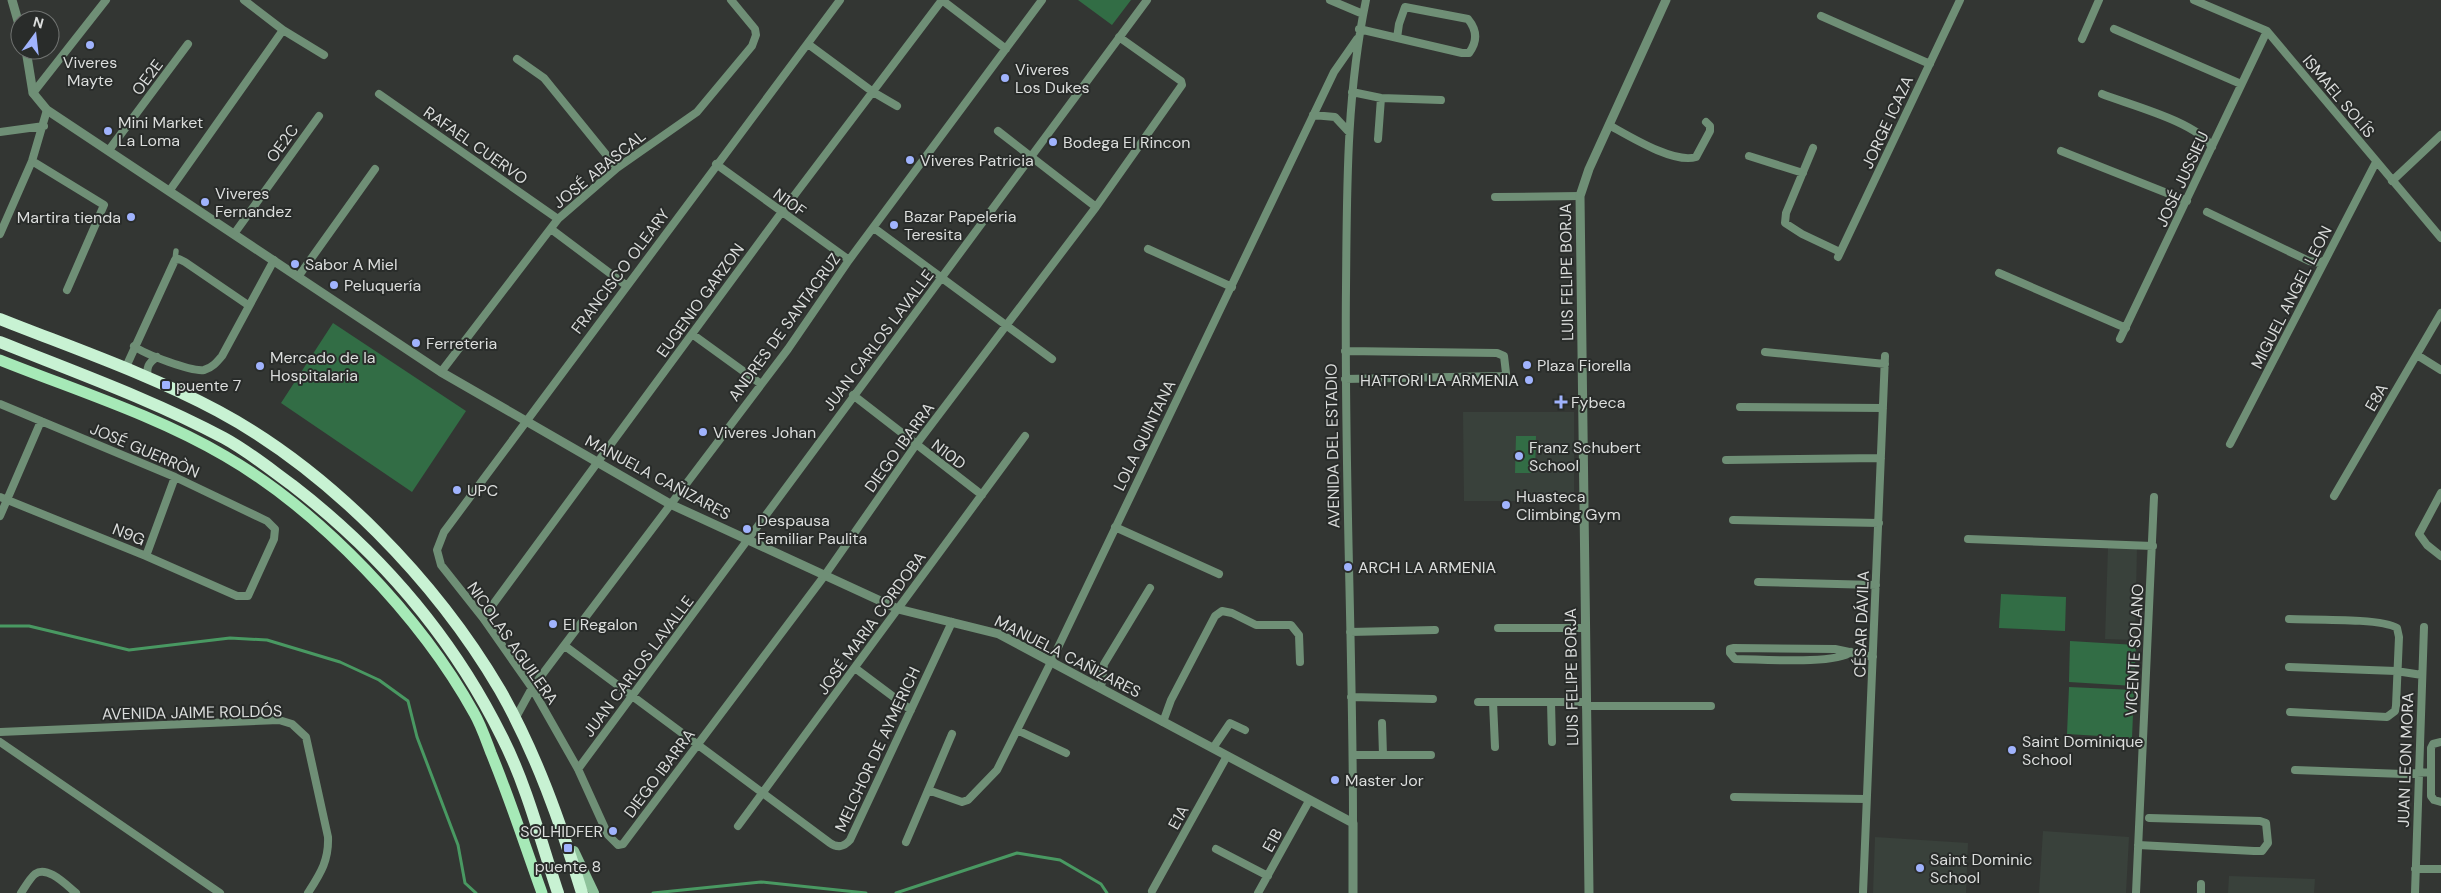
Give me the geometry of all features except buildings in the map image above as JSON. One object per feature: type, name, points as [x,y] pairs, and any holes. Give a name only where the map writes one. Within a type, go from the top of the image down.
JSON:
[{"type":"highway","points":[[0,319],[125,368],[220,412],[291,457],[361,516],[446,609],[487,670],[515,719],[536,764],[582,893]]},
{"type":"highway","points":[[0,342],[154,404],[225,438],[272,470],[326,512],[387,570],[452,651],[481,698],[503,739],[558,893]]},
{"type":"main road","points":[[0,360],[155,422],[226,457],[268,485],[342,546],[416,626],[441,658],[475,714],[500,775],[542,893]]},
{"type":"main road","points":[[551,802],[594,893]]},
{"type":"street","points":[[33,93],[106,0]]},
{"type":"street","name":"JOSÉ ABASCAL","points":[[441,372],[558,219],[617,168],[697,112],[752,46],[756,35],[755,29],[731,0]]},
{"type":"street","name":"FRANCISCO OLEARY","points":[[440,565],[437,550],[442,536],[525,421],[840,0]]},
{"type":"street","points":[[942,0],[1006,49]]},
{"type":"street","name":"EUGENIO GARZON","points":[[482,618],[781,213],[942,0]]},
{"type":"street","name":"ANDRES DE SANTACRUZ","points":[[515,719],[532,688],[761,384],[849,260],[1042,0]]},
{"type":"street","name":"JUAN CARLOS LAVALLE","points":[[578,769],[1147,0]]},
{"type":"street","points":[[1330,0],[1363,14]]},
{"type":"street","name":"AVENIDA DEL ESTADIO","points":[[1353,893],[1353,755],[1345,379],[1348,131],[1357,39],[1366,0]]},
{"type":"street","name":"LUIS FELIPE BORJA","points":[[1589,893],[1580,196],[1589,169],[1666,0]]},
{"type":"street","name":"JORGE ICAZA","points":[[1803,173],[1786,213],[1785,223],[1839,254],[1960,0]]},
{"type":"street","points":[[2082,39],[2099,0]]},
{"type":"street","name":"ISMAEL SOLÍS","points":[[2194,0],[2267,31],[2441,238]]},
{"type":"street","points":[[249,1],[282,30],[324,55]]},
{"type":"street","points":[[1359,28],[1397,38],[1462,54],[1469,52],[1473,48],[1476,33],[1474,26],[1468,19],[1405,7],[1399,24],[1397,38]]},
{"type":"street","points":[[1821,16],[1930,64]]},
{"type":"street","points":[[2114,29],[2241,84]]},
{"type":"street","points":[[170,190],[282,30]]},
{"type":"street","name":"JOSÉ JUSSIEU","points":[[2120,339],[2267,31]]},
{"type":"street","name":"DIEGO IBARRA","points":[[616,844],[623,844],[825,575],[915,446],[1096,207],[1182,83],[1119,37]]},
{"type":"street","name":"LOLA QUINTANA","points":[[928,790],[954,801],[962,802],[968,800],[997,770],[1051,662],[1334,72],[1357,39]]},
{"type":"street","name":"OE2E","points":[[109,150],[188,44]]},
{"type":"street","points":[[808,44],[873,92],[897,106]]},
{"type":"street","points":[[517,59],[544,78],[617,168]]},
{"type":"street","points":[[28,60],[33,93]]},
{"type":"street","points":[[1352,92],[1381,98],[1441,100]]},
{"type":"street","name":"MANUELA CAÑIZARES","points":[[33,93],[48,110],[441,372],[670,504],[898,609],[999,634],[1353,823]]},
{"type":"street","name":"RAFAEL CUERVO","points":[[379,94],[558,219]]},
{"type":"street","points":[[2102,94],[2185,125],[2200,134],[2212,147]]},
{"type":"street","points":[[1378,139],[1381,98]]},
{"type":"street","points":[[0,234],[32,161],[48,110]]},
{"type":"street","points":[[1313,115],[1335,117],[1348,131]]},
{"type":"street","name":"OE2C","points":[[234,234],[318,116]]},
{"type":"street","points":[[1609,125],[1670,155],[1688,159],[1696,157],[1707,139],[1710,126],[1706,122]]},
{"type":"street","points":[[0,132],[44,126]]},
{"type":"street","points":[[998,131],[1096,207]]},
{"type":"street","points":[[2392,181],[2441,135]]},
{"type":"street","points":[[1749,156],[1803,173],[1813,148]]},
{"type":"street","points":[[2061,151],[2187,202]]},
{"type":"street","points":[[32,161],[104,205],[67,290]]},
{"type":"street","name":"MIGUEL ANGEL LEON","points":[[2230,444],[2376,162]]},
{"type":"street","name":"N10F","points":[[716,164],[781,213],[849,260]]},
{"type":"street","points":[[298,277],[375,170]]},
{"type":"street","points":[[1495,197],[1580,196]]},
{"type":"street","points":[[2207,212],[2309,261],[2320,263],[2325,260]]},
{"type":"street","points":[[874,228],[1052,359]]},
{"type":"street","points":[[551,229],[627,286]]},
{"type":"street","points":[[1148,249],[1232,287]]},
{"type":"street","points":[[125,368],[175,260],[176,251]]},
{"type":"street","points":[[175,260],[185,262],[248,305]]},
{"type":"street","points":[[134,346],[147,354],[198,370],[213,367],[222,356],[274,260]]},
{"type":"street","points":[[2000,272],[2126,328]]},
{"type":"street","name":"E8A","points":[[2334,496],[2441,313]]},
{"type":"street","points":[[692,334],[761,384]]},
{"type":"street","points":[[1345,351],[1497,353],[1504,356],[1507,367],[1506,373],[1503,376],[1345,379]]},
{"type":"street","name":"CÉSAR DÁVILA","points":[[1765,352],[1885,360],[1863,893]]},
{"type":"street","points":[[2417,354],[2441,370]]},
{"type":"street","points":[[148,378],[149,363],[157,357]]},
{"type":"street","name":"N10D","points":[[853,395],[915,446],[982,496]]},
{"type":"street","name":"JOSÉ GUERRÒN","points":[[0,404],[175,477],[267,521],[275,529],[274,539],[248,596]]},
{"type":"street","points":[[1740,407],[1883,408]]},
{"type":"street","points":[[0,516],[4,498],[41,421]]},
{"type":"street","name":"JOSÉ MARIA CORDOBA","points":[[738,826],[1025,436]]},
{"type":"street","points":[[1726,460],[1881,458]]},
{"type":"street","points":[[146,556],[175,477]]},
{"type":"street","points":[[2441,493],[2419,534],[2427,545],[2441,556]]},
{"type":"street","name":"VICENTE SOLANO","points":[[2136,893],[2154,497]]},
{"type":"street","name":"N9G","points":[[4,498],[146,556],[237,596],[248,596]]},
{"type":"street","points":[[1733,520],[1879,523]]},
{"type":"street","points":[[1115,527],[1219,574]]},
{"type":"street","points":[[1968,539],[2153,546]]},
{"type":"street","name":"NICOLAS AGUILERA","points":[[440,565],[482,618],[532,688],[578,769],[608,835],[616,844]]},
{"type":"street","points":[[1758,582],[1876,585]]},
{"type":"street","points":[[1101,688],[1104,664],[1150,588]]},
{"type":"street","points":[[1164,722],[1171,700],[1215,616],[1222,611],[1256,625],[1288,624],[1295,628],[1299,635],[1300,662]]},
{"type":"street","points":[[2289,619],[2376,622],[2393,625],[2398,633],[2396,706],[2395,711],[2387,717],[2290,712]]},
{"type":"street","name":"MELCHOR DE AYMERICH","points":[[565,646],[834,846],[846,844],[854,832],[952,622]]},
{"type":"street","name":"JUAN LEON MORA","points":[[2415,893],[2424,627]]},
{"type":"street","points":[[1498,628],[1585,628]]},
{"type":"street","points":[[1350,632],[1435,630]]},
{"type":"street","points":[[1851,652],[1842,658],[1826,660],[1735,659],[1730,653],[1730,649],[1835,649],[1851,652],[1873,657]]},
{"type":"street","points":[[2289,667],[2396,671],[2422,675]]},
{"type":"street","points":[[855,668],[911,710]]},
{"type":"street","points":[[1352,697],[1433,699]]},
{"type":"street","points":[[1478,702],[1711,706]]},
{"type":"street","points":[[1493,702],[1495,747]]},
{"type":"street","points":[[1551,702],[1552,742]]},
{"type":"street","name":"AVENIDA JAIME ROLDÓS","points":[[0,732],[280,720],[292,724],[306,737],[328,837],[329,851],[326,864],[308,893]]},
{"type":"street","points":[[1213,748],[1230,723],[1245,730]]},
{"type":"street","points":[[1382,724],[1383,755]]},
{"type":"street","points":[[1017,730],[1066,753]]},
{"type":"street","points":[[906,842],[952,734]]},
{"type":"street","points":[[0,742],[220,893]]},
{"type":"street","points":[[2441,742],[2433,744],[2431,748],[2431,796],[2434,800],[2441,802]]},
{"type":"street","points":[[1353,755],[1431,755]]},
{"type":"street","name":"E1A","points":[[1152,891],[1228,756]]},
{"type":"street","points":[[2295,770],[2431,772]]},
{"type":"street","points":[[1734,797],[1866,799]]},
{"type":"street","name":"E1B","points":[[1258,893],[1309,801]]},
{"type":"street","points":[[2138,845],[2262,851],[2268,843],[2266,823],[2260,821],[2149,818]]},
{"type":"street","points":[[1216,849],[1268,876]]},
{"type":"street","points":[[2415,869],[2441,869]]},
{"type":"street","points":[[21,893],[35,874],[42,872],[50,873],[76,893]]},
{"type":"street","points":[[2201,893],[2202,884]]},
{"type":"shaded area","name":"Franz Schubert School","points":[[1463,412],[1574,412],[1574,501],[1464,501]]},
{"type":"shaded area","points":[[2108,547],[2137,547],[2135,640],[2105,639]]},
{"type":"shaded area","points":[[2043,831],[2129,837],[2126,893],[2039,893]]},
{"type":"shaded area","name":"Saint Dominic School","points":[[1875,837],[1968,843],[1966,893],[1873,893]]},
{"type":"shaded area","points":[[2229,876],[2315,879],[2314,893],[2228,893]]},
{"type":"green space","points":[[1078,0],[1131,0],[1112,25]]},
{"type":"green space","points":[[333,323],[466,411],[412,492],[281,403]]},
{"type":"green space","points":[[1516,436],[1536,436],[1535,473],[1515,473]]},
{"type":"green space","points":[[2001,594],[2066,597],[2065,631],[1999,628]]},
{"type":"green space","points":[[2070,641],[2136,645],[2134,686],[2069,682]]},
{"type":"green space","points":[[2069,687],[2134,690],[2132,738],[2067,734]]},
{"type":"waterway","points":[[0,626],[29,626],[129,650],[230,638],[267,640],[340,662],[379,680],[408,701],[417,737],[458,845],[465,883],[476,893]]},
{"type":"waterway","points":[[896,893],[1017,853],[1060,860],[1101,884],[1107,893]]},
{"type":"waterway","points":[[653,893],[761,882],[866,893]]},
{"type":"place","name":"Viveres Mayte","points":[[90,45]]},
{"type":"place","name":"Viveres Los Dukes","points":[[1005,78]]},
{"type":"place","name":"Mini Market La Loma","points":[[108,131]]},
{"type":"place","name":"Bodega El Rincon","points":[[1053,142]]},
{"type":"place","name":"Viveres Patricia","points":[[910,160]]},
{"type":"place","name":"Viveres Fernandez","points":[[205,202]]},
{"type":"place","name":"Martira tienda","points":[[131,217]]},
{"type":"place","name":"Bazar Papeleria Teresita","points":[[894,225]]},
{"type":"place","name":"Sabor A Miel","points":[[295,264]]},
{"type":"place","name":"Peluquería","points":[[334,285]]},
{"type":"place","name":"Ferreteria","points":[[416,343]]},
{"type":"place","name":"Plaza Fiorella","points":[[1527,365]]},
{"type":"place","name":"Mercado de la Hospitalaria","points":[[260,366]]},
{"type":"place","name":"HATTORI LA ARMENIA","points":[[1529,380]]},
{"type":"place","name":"puente 7","points":[[166,385]]},
{"type":"place","name":"Fybeca","points":[[1561,402]]},
{"type":"place","name":"Viveres Johan","points":[[703,432]]},
{"type":"place","name":"Franz Schubert School","points":[[1519,456]]},
{"type":"place","name":"UPC","points":[[457,490]]},
{"type":"place","name":"Huasteca Climbing Gym","points":[[1506,505]]},
{"type":"place","name":"Despausa Familiar Paulita","points":[[747,529]]},
{"type":"place","name":"ARCH LA ARMENIA","points":[[1348,567]]},
{"type":"place","name":"El Regalon","points":[[553,624]]},
{"type":"place","name":"Saint Dominique School","points":[[2012,750]]},
{"type":"place","name":"Master Jor","points":[[1335,780]]},
{"type":"place","name":"SOLHIDFER","points":[[613,831]]},
{"type":"place","name":"puente 8","points":[[568,848]]},
{"type":"place","name":"Saint Dominic School","points":[[1920,868]]}]
